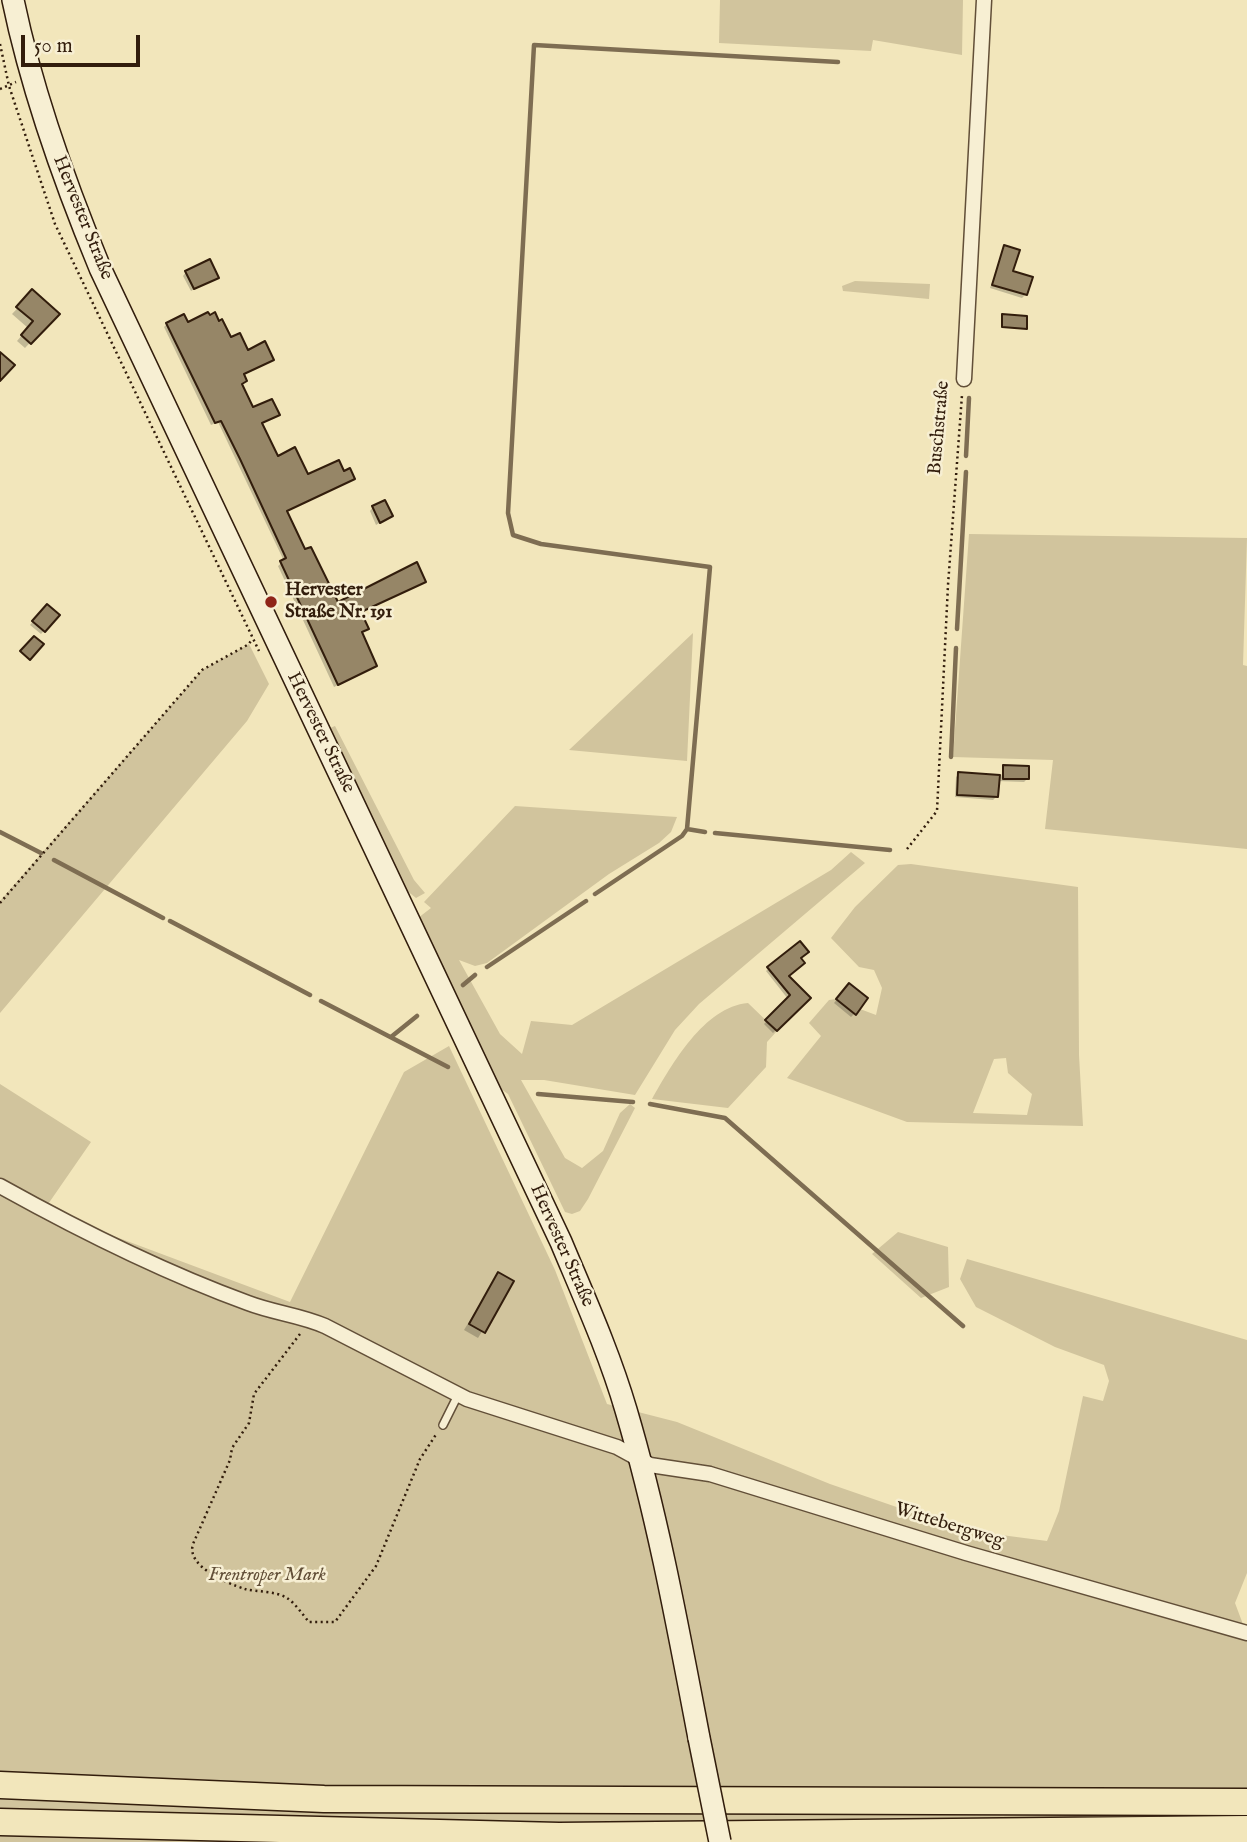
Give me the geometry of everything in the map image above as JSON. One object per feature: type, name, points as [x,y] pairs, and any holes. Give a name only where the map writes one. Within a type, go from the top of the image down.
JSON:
[{"type":"highway","points":[[0,1785],[324,1799],[1247,1802]]},
{"type":"highway","points":[[0,1822],[559,1836],[1247,1829]]},
{"type":"main road","name":"Hervester Straße","points":[[13,0],[38,98],[83,227],[264,617],[561,1241],[606,1349],[640,1461],[720,1842]]},
{"type":"street","name":"Buschstraße","points":[[964,379],[984,0]]},
{"type":"street","points":[[0,1186],[43,1210],[201,1284],[250,1304],[307,1318],[458,1394],[617,1447],[640,1461]]},
{"type":"street","name":"Wittebergweg","points":[[640,1461],[734,1480],[966,1553],[1247,1633]]},
{"type":"lane","points":[[443,1425],[458,1394]]},
{"type":"path","points":[[0,44],[9,86],[55,224],[264,661]]},
{"type":"path","name":"Buschstraße","points":[[907,849],[937,811],[948,573],[964,379]]},
{"type":"path","points":[[0,903],[202,670],[249,644],[264,617]]},
{"type":"path","points":[[307,1318],[299,1336],[254,1394],[249,1423],[232,1448],[230,1460],[190,1552],[192,1559],[215,1575],[244,1588],[287,1598],[309,1622],[335,1622],[376,1566],[420,1459],[443,1425]]},
{"type":"green space","points":[[720,0],[963,0],[962,55],[873,40],[871,51],[719,43]]},
{"type":"green space","points":[[855,281],[930,284],[929,299],[843,291],[842,286]]},
{"type":"green space","points":[[969,534],[1247,538],[1243,665],[1247,666],[1247,849],[1045,829],[1053,760],[953,757]]},
{"type":"green space","points":[[693,633],[687,761],[569,750]]},
{"type":"green space","points":[[249,644],[269,684],[247,721],[0,1013],[0,901],[202,670]]},
{"type":"green space","points":[[335,726],[414,880],[425,893],[416,898],[406,890],[330,728]]},
{"type":"green space","points":[[515,806],[677,817],[671,832],[659,843],[609,874],[487,963],[475,966],[459,960],[500,1034],[522,1054],[531,1021],[572,1025],[831,870],[851,852],[865,863],[699,1004],[675,1030],[635,1095],[544,1080],[521,1080],[565,1158],[582,1168],[603,1151],[620,1113],[630,1104],[635,1108],[588,1199],[580,1211],[572,1214],[565,1212],[508,1094],[497,1086],[418,918],[431,908],[424,902]]},
{"type":"green space","points":[[911,864],[1078,887],[1079,1055],[1083,1126],[907,1122],[787,1078],[821,1036],[809,1023],[829,1000],[836,999],[855,1014],[860,1009],[876,1015],[882,988],[874,970],[859,967],[831,938],[855,907],[898,865]],"holes":[[[1006,1058],[1008,1073],[1032,1094],[1027,1115],[973,1113],[994,1059]]]},
{"type":"green space","points":[[748,1003],[777,1031],[767,1042],[766,1067],[728,1108],[652,1099],[680,1054],[704,1026],[732,1007]]},
{"type":"green space","name":"Frentroper Mark","points":[[449,1046],[555,1270],[607,1404],[677,1422],[830,1484],[963,1530],[1047,1541],[1059,1511],[1083,1396],[1103,1401],[1109,1381],[1104,1365],[1055,1347],[976,1307],[960,1279],[967,1259],[1247,1340],[1247,1573],[1235,1603],[1247,1635],[1247,1842],[0,1842],[0,1084],[91,1142],[44,1210],[290,1302],[404,1072]]},
{"type":"green space","points":[[898,1232],[948,1247],[949,1287],[921,1298],[872,1254]]},
{"type":"building","points":[[1004,245],[1020,250],[1013,271],[1033,277],[1027,295],[992,285]]},
{"type":"building","points":[[210,259],[219,278],[194,289],[185,271]]},
{"type":"building","points":[[32,289],[60,314],[31,344],[21,335],[33,321],[16,307]]},
{"type":"building","points":[[208,312],[210,315],[215,312],[219,321],[222,319],[231,337],[240,333],[248,350],[265,341],[274,360],[244,374],[247,381],[242,384],[253,407],[272,399],[280,415],[262,423],[278,456],[295,447],[308,474],[339,460],[344,471],[350,468],[355,479],[287,511],[305,549],[311,547],[338,602],[417,562],[426,582],[361,612],[369,629],[362,632],[377,666],[338,685],[280,561],[286,558],[240,459],[221,421],[215,423],[166,323],[184,314],[188,322]]},
{"type":"building","points":[[1002,314],[1027,316],[1027,329],[1002,327]]},
{"type":"building","points":[[0,352],[15,365],[0,381]]},
{"type":"building","points":[[385,500],[393,516],[380,523],[372,506]]},
{"type":"building","points":[[47,604],[60,615],[45,632],[32,621]]},
{"type":"building","points":[[34,636],[44,644],[30,660],[20,651]]},
{"type":"building","points":[[1003,765],[1029,766],[1029,779],[1003,779]]},
{"type":"building","points":[[958,772],[1000,775],[998,797],[957,795]]},
{"type":"building","points":[[800,941],[809,952],[801,958],[805,963],[789,976],[811,998],[777,1031],[765,1020],[790,995],[767,967]]},
{"type":"building","points":[[849,983],[868,998],[856,1015],[836,999]]},
{"type":"building","points":[[498,1272],[514,1281],[485,1333],[469,1324]]},
{"type":"waterway","points":[[595,894],[682,836],[687,829],[710,567],[541,544],[513,535],[508,513],[534,45],[838,62]]},
{"type":"waterway","points":[[966,456],[969,398]]},
{"type":"waterway","points":[[957,629],[966,472]]},
{"type":"waterway","points":[[951,757],[956,648]]},
{"type":"waterway","points":[[687,829],[705,832]]},
{"type":"waterway","points":[[0,832],[41,853]]},
{"type":"waterway","points":[[715,833],[890,850]]},
{"type":"waterway","points":[[54,860],[163,918]]},
{"type":"waterway","points":[[487,967],[586,901]]},
{"type":"waterway","points":[[170,921],[310,995]]},
{"type":"waterway","points":[[463,985],[475,975]]},
{"type":"waterway","points":[[321,1001],[448,1067]]},
{"type":"waterway","points":[[391,1037],[417,1016]]},
{"type":"waterway","points":[[538,1094],[633,1102]]},
{"type":"waterway","points":[[650,1104],[725,1118],[963,1326]]},
{"type":"place","name":"Hervester Straße Nr. 191","points":[[271,602]]}]
